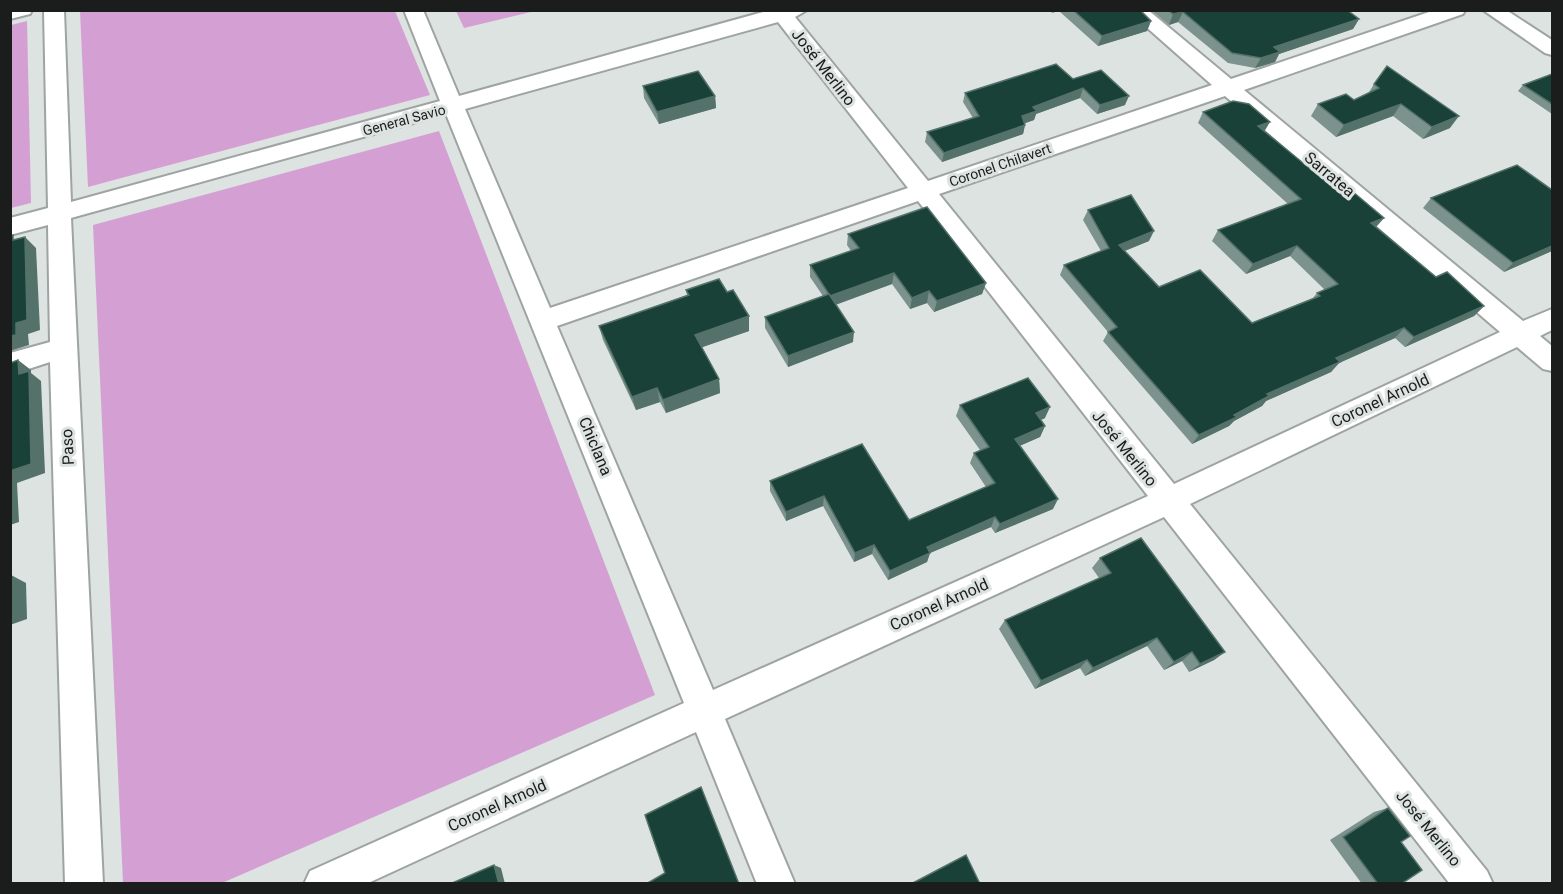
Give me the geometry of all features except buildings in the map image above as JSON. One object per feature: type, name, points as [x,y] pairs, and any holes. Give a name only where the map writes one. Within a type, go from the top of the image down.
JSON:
[{"type":"street","points":[[10,13],[23,10]]},
{"type":"street","name":"Paso","points":[[54,10],[63,348],[84,884]]},
{"type":"street","name":"Chiclana","points":[[413,10],[706,710],[776,884]]},
{"type":"street","name":"Sarratea","points":[[1136,10],[1552,361]]},
{"type":"street","name":"Coronel Chilavert","points":[[544,320],[1456,10]]},
{"type":"street","points":[[1492,10],[1552,49]]},
{"type":"street","name":"General Savio","points":[[10,227],[453,107],[787,12]]},
{"type":"street","name":"José Merlino","points":[[787,12],[921,191],[1474,884]]},
{"type":"street","name":"Coronel Arnold","points":[[323,884],[1167,501],[1552,319]]},
{"type":"street","points":[[10,364],[63,348]]},
{"type":"shaded area","points":[[80,11],[395,11],[430,95],[88,187]]},
{"type":"shaded area","points":[[456,11],[535,11],[464,28]]},
{"type":"shaded area","points":[[27,21],[31,203],[11,208],[11,25]]},
{"type":"shaded area","points":[[439,131],[655,695],[222,883],[123,883],[93,225]]}]
